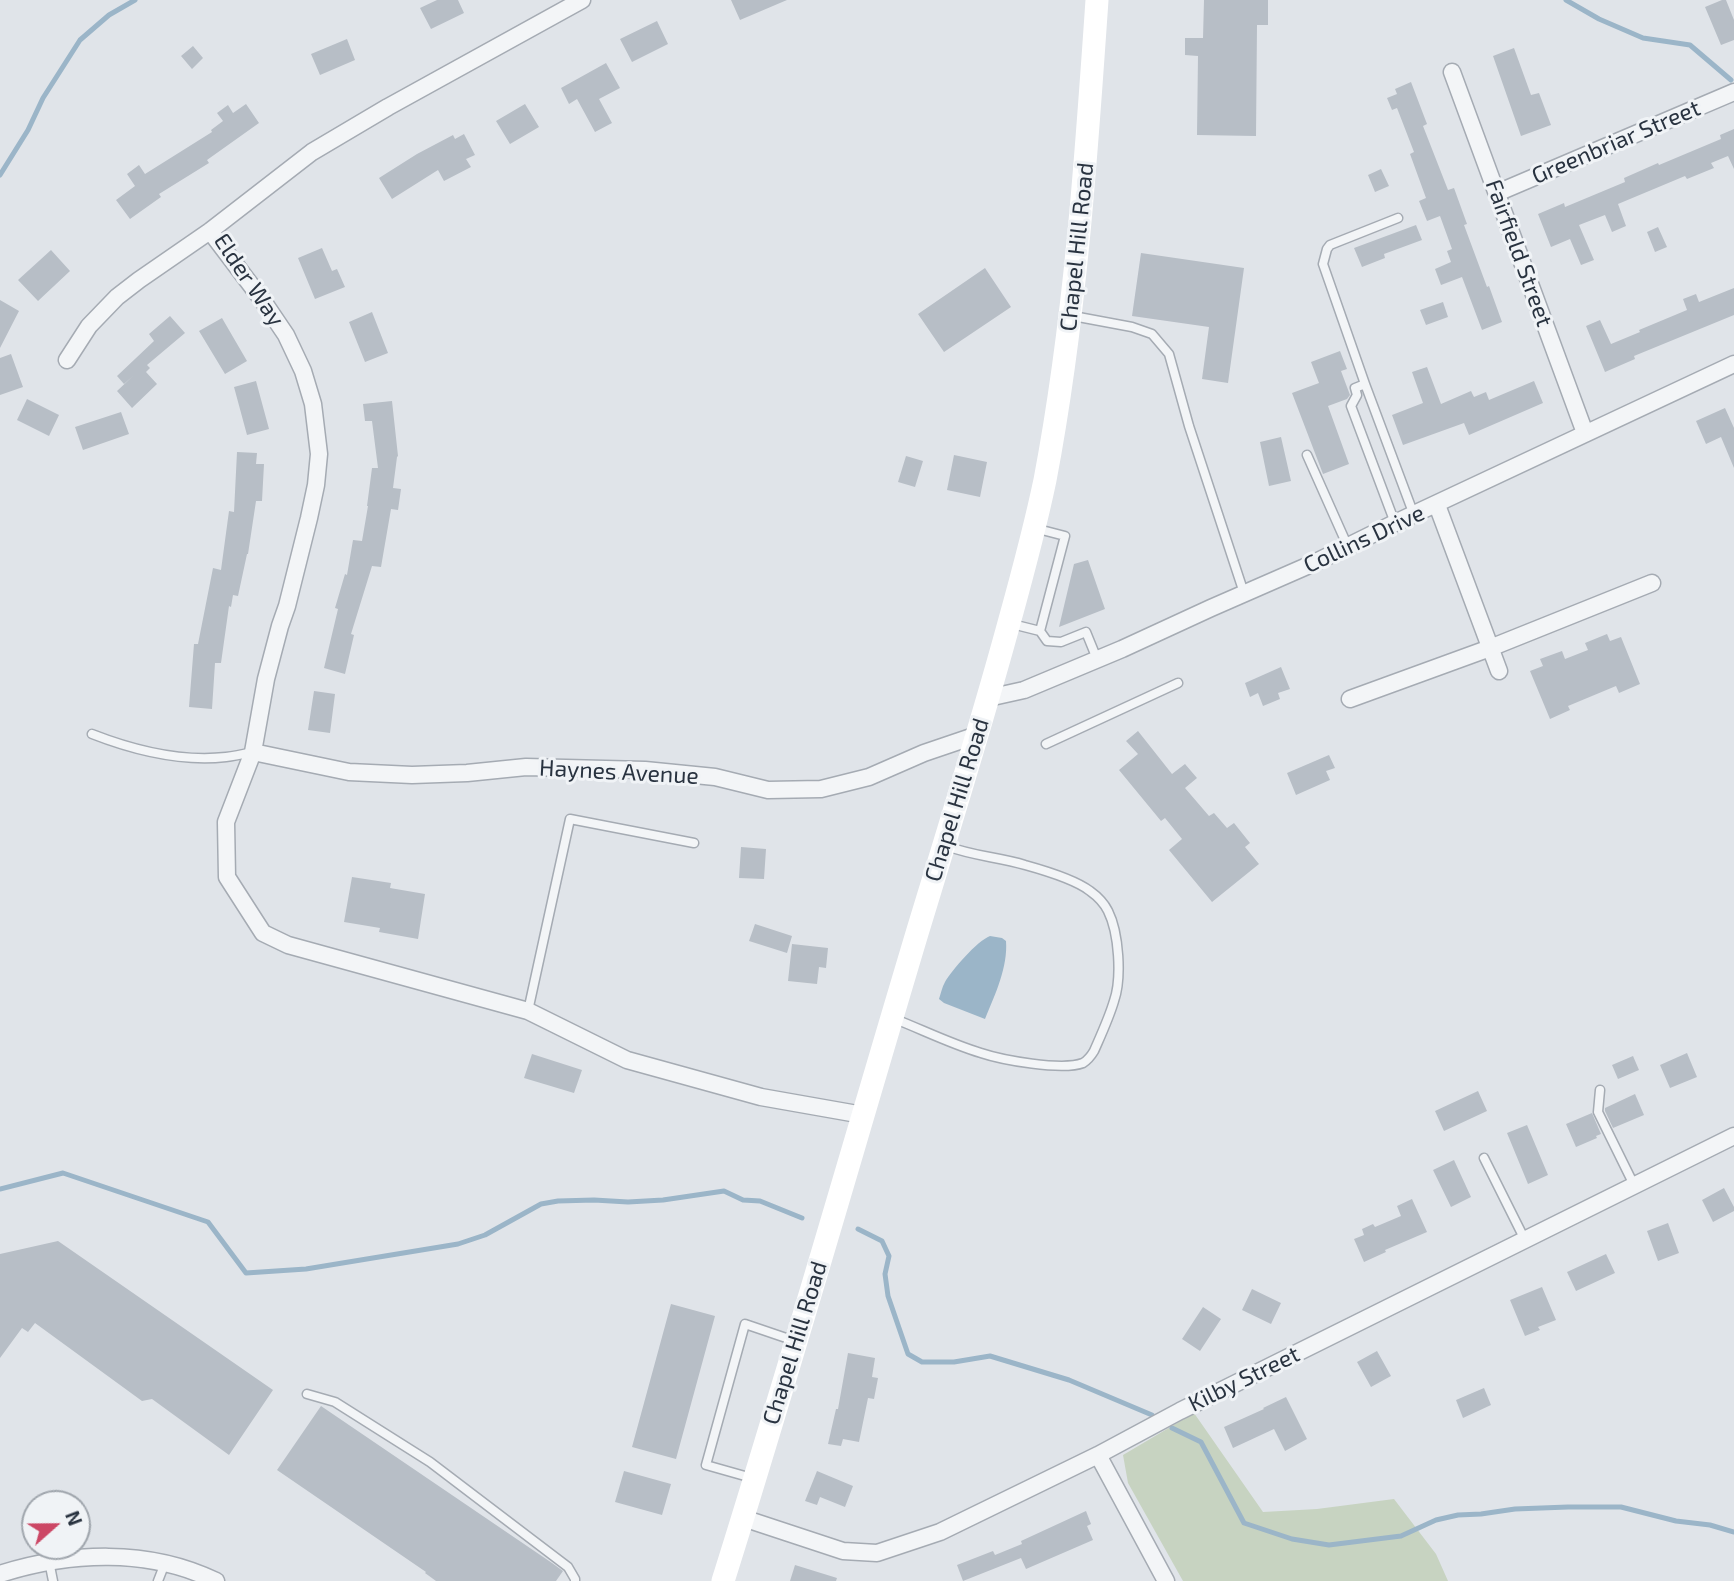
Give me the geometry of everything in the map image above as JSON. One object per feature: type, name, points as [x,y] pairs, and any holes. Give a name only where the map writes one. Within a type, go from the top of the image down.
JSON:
[{"type":"main road","name":"Chapel Hill Road","points":[[723,1581],[988,698],[1034,529],[1054,430],[1070,315],[1083,199],[1097,0]]},
{"type":"street","name":"Elder Way","points":[[582,0],[312,152],[210,231],[286,335],[303,371],[313,404],[319,454],[309,518],[266,679],[253,752],[226,822],[227,877],[263,933],[288,945],[528,1011],[627,1060],[761,1097],[863,1115]]},
{"type":"street","name":"Fairfield Street","points":[[1452,72],[1585,433]]},
{"type":"street","name":"Greenbriar Street","points":[[1497,192],[1734,92]]},
{"type":"street","points":[[67,360],[89,326],[117,297],[210,231]]},
{"type":"street","name":"Collins Drive","points":[[988,698],[1024,690],[1314,564],[1395,523],[1734,364]]},
{"type":"street","points":[[1437,505],[1499,670]]},
{"type":"street","points":[[1350,699],[1490,648],[1652,583]]},
{"type":"street","name":"Haynes Avenue","points":[[253,752],[349,772],[412,775],[526,767],[645,770],[715,777],[768,789],[821,789],[869,777],[976,735]]},
{"type":"street","name":"Kilby Street","points":[[743,1518],[843,1551],[877,1553],[940,1532],[1734,1136]]},
{"type":"street","points":[[1097,1455],[1166,1581]]},
{"type":"street","points":[[0,1574],[49,1562],[95,1557],[130,1558],[165,1563],[216,1581]]},
{"type":"lane","points":[[1398,218],[1330,245],[1323,264],[1414,515]]},
{"type":"lane","points":[[1070,315],[1132,327],[1152,334],[1169,354],[1189,426],[1244,594]]},
{"type":"lane","points":[[1365,384],[1354,388],[1357,395],[1351,406],[1395,523]]},
{"type":"lane","points":[[1307,455],[1348,547]]},
{"type":"lane","points":[[1034,529],[1065,536],[1040,631]]},
{"type":"lane","points":[[1009,623],[1040,631],[1047,641],[1061,642],[1086,632],[1097,659]]},
{"type":"lane","points":[[1046,744],[1178,683]]},
{"type":"lane","points":[[92,734],[154,752],[195,757],[225,757],[253,752]]},
{"type":"lane","points":[[528,1011],[570,819],[694,843]]},
{"type":"lane","points":[[892,1018],[991,1056],[1052,1066],[1073,1065],[1089,1059],[1115,999],[1118,980],[1117,950],[1112,924],[1108,910],[1089,890],[1024,864],[981,857],[944,845]]},
{"type":"lane","points":[[1600,1090],[1598,1112],[1634,1185]]},
{"type":"lane","points":[[1484,1158],[1525,1240]]},
{"type":"lane","points":[[755,1479],[706,1465],[745,1324],[796,1341]]},
{"type":"lane","points":[[307,1394],[335,1402],[430,1462],[568,1567],[575,1581]]},
{"type":"lane","points":[[49,1562],[53,1581]]},
{"type":"lane","points":[[158,1581],[165,1563]]},
{"type":"green space","points":[[1194,1413],[1263,1512],[1317,1509],[1394,1499],[1436,1554],[1448,1581],[1183,1581],[1128,1483],[1123,1455]]},
{"type":"water","points":[[990,936],[1006,941],[1006,951],[1000,981],[985,1019],[939,999],[953,970]]},
{"type":"building","points":[[437,0],[458,0],[464,13],[431,29],[420,8]]},
{"type":"building","points":[[731,0],[787,0],[740,20]]},
{"type":"building","points":[[1204,0],[1268,0],[1268,25],[1257,25],[1256,136],[1197,135],[1198,56],[1185,55],[1185,38],[1203,38]]},
{"type":"building","points":[[1726,0],[1734,20],[1734,40],[1721,45],[1705,7]]},
{"type":"building","points":[[657,21],[668,44],[632,62],[620,39]]},
{"type":"building","points":[[347,39],[355,60],[320,75],[311,54]]},
{"type":"building","points":[[193,46],[203,58],[192,69],[181,56]]},
{"type":"building","points":[[1514,48],[1531,95],[1539,93],[1551,125],[1521,136],[1493,56]]},
{"type":"building","points":[[606,63],[620,88],[599,99],[612,123],[595,132],[577,99],[569,104],[561,88]]},
{"type":"building","points":[[1411,82],[1427,124],[1423,126],[1448,190],[1454,188],[1467,224],[1464,225],[1502,322],[1482,330],[1462,277],[1441,285],[1435,269],[1451,262],[1447,251],[1452,249],[1440,216],[1427,221],[1419,201],[1426,198],[1410,154],[1414,152],[1397,108],[1392,110],[1387,98],[1397,94],[1395,89]]},
{"type":"building","points":[[246,104],[259,123],[207,160],[209,163],[159,194],[161,197],[130,219],[116,200],[135,186],[127,174],[139,165],[145,174],[212,132],[211,130],[223,121],[217,113],[228,105],[233,113]]},
{"type":"building","points":[[525,104],[539,127],[510,144],[496,121]]},
{"type":"building","points":[[1734,129],[1734,169],[1728,156],[1711,163],[1714,168],[1687,179],[1685,176],[1618,204],[1626,226],[1612,232],[1605,215],[1579,225],[1594,260],[1581,265],[1570,239],[1551,247],[1538,214],[1564,203],[1565,207],[1625,182],[1624,178],[1721,139],[1720,135]]},
{"type":"building","points":[[464,134],[475,155],[466,159],[471,167],[444,181],[438,170],[392,199],[379,178],[453,135],[455,139]]},
{"type":"building","points":[[1381,169],[1389,186],[1375,192],[1368,175]]},
{"type":"building","points":[[1416,225],[1422,240],[1384,254],[1385,258],[1362,267],[1354,248]]},
{"type":"building","points":[[1658,227],[1667,247],[1655,252],[1647,232]]},
{"type":"building","points":[[322,248],[332,271],[337,269],[345,287],[315,299],[298,258]]},
{"type":"building","points":[[51,250],[70,271],[38,301],[18,280]]},
{"type":"building","points":[[1141,253],[1244,268],[1228,383],[1202,379],[1209,327],[1132,316]]},
{"type":"building","points":[[985,268],[1011,307],[944,352],[918,314]]},
{"type":"building","points":[[1734,288],[1734,315],[1634,356],[1635,359],[1605,372],[1586,326],[1600,320],[1611,344],[1687,310],[1683,299],[1696,294],[1699,302]]},
{"type":"building","points":[[0,300],[19,311],[0,348]]},
{"type":"building","points":[[1443,302],[1448,317],[1426,325],[1420,310]]},
{"type":"building","points":[[372,312],[388,353],[365,362],[349,322]]},
{"type":"building","points":[[170,316],[185,333],[147,365],[150,368],[146,372],[157,384],[132,408],[117,391],[133,376],[124,384],[117,376],[154,341],[149,334]]},
{"type":"building","points":[[222,318],[247,361],[225,374],[199,331]]},
{"type":"building","points":[[1340,351],[1347,369],[1341,371],[1350,395],[1347,399],[1328,406],[1349,464],[1323,474],[1292,393],[1319,383],[1311,362]]},
{"type":"building","points":[[11,354],[23,387],[0,395],[0,358]]},
{"type":"building","points":[[1427,367],[1441,404],[1471,391],[1474,397],[1486,392],[1489,400],[1534,381],[1543,403],[1469,435],[1464,423],[1403,445],[1392,415],[1423,403],[1412,372]]},
{"type":"building","points":[[256,381],[269,429],[247,435],[234,387]]},
{"type":"building","points":[[27,399],[59,415],[49,436],[17,420]]},
{"type":"building","points":[[392,401],[398,456],[393,488],[401,489],[398,510],[391,509],[381,567],[372,566],[351,634],[354,635],[345,674],[324,668],[338,609],[335,608],[345,574],[347,575],[353,540],[362,541],[372,468],[378,468],[372,421],[365,421],[363,404]]},
{"type":"building","points":[[1725,408],[1734,428],[1734,468],[1721,437],[1706,444],[1696,421]]},
{"type":"building","points":[[121,412],[129,434],[83,450],[75,427]]},
{"type":"building","points":[[1281,437],[1291,481],[1269,486],[1260,442]]},
{"type":"building","points":[[237,452],[257,453],[256,464],[264,464],[262,501],[256,501],[238,596],[233,595],[231,607],[229,606],[221,663],[215,663],[212,709],[189,707],[194,644],[198,644],[213,568],[221,570],[229,511],[234,512]]},
{"type":"building","points":[[954,455],[987,462],[980,497],[947,490]]},
{"type":"building","points":[[906,456],[923,461],[915,487],[898,482]]},
{"type":"building","points":[[1088,560],[1105,609],[1059,627],[1074,564]]},
{"type":"building","points":[[1607,634],[1610,641],[1621,637],[1640,684],[1619,693],[1616,686],[1568,706],[1570,710],[1550,719],[1530,671],[1543,666],[1540,659],[1562,651],[1565,659],[1588,650],[1585,643]]},
{"type":"building","points":[[1281,667],[1290,689],[1278,693],[1280,699],[1263,706],[1258,693],[1250,697],[1245,683]]},
{"type":"building","points":[[314,691],[335,694],[330,733],[308,730]]},
{"type":"building","points":[[1138,731],[1172,774],[1185,764],[1197,778],[1185,788],[1209,816],[1214,813],[1227,828],[1234,823],[1250,843],[1245,847],[1259,864],[1212,902],[1169,850],[1182,839],[1165,818],[1161,821],[1119,770],[1138,754],[1126,741]]},
{"type":"building","points":[[1329,755],[1335,768],[1326,771],[1330,780],[1296,795],[1287,773]]},
{"type":"building","points":[[741,847],[766,849],[764,879],[739,878]]},
{"type":"building","points":[[352,877],[391,883],[390,888],[425,894],[418,939],[379,932],[380,928],[344,922]]},
{"type":"building","points":[[755,924],[792,936],[787,953],[749,941]]},
{"type":"building","points":[[792,944],[828,948],[826,968],[819,967],[817,984],[788,981]]},
{"type":"building","points":[[1687,1053],[1697,1077],[1670,1088],[1660,1065]]},
{"type":"building","points":[[532,1054],[582,1070],[574,1093],[524,1078]]},
{"type":"building","points":[[1633,1056],[1639,1070],[1618,1079],[1612,1065]]},
{"type":"building","points":[[1478,1091],[1487,1111],[1444,1131],[1435,1111]]},
{"type":"building","points":[[1635,1094],[1644,1115],[1613,1128],[1605,1108]]},
{"type":"building","points":[[1592,1113],[1601,1134],[1576,1147],[1566,1124]]},
{"type":"building","points":[[1527,1125],[1548,1175],[1528,1184],[1507,1133]]},
{"type":"building","points":[[1454,1160],[1471,1197],[1451,1207],[1433,1170]]},
{"type":"building","points":[[1724,1188],[1734,1211],[1713,1222],[1702,1200]]},
{"type":"building","points":[[1412,1199],[1427,1232],[1364,1262],[1354,1239],[1364,1235],[1362,1229],[1373,1224],[1375,1227],[1401,1216],[1397,1206]]},
{"type":"building","points":[[1668,1223],[1679,1253],[1658,1261],[1647,1231]]},
{"type":"building","points":[[58,1241],[273,1390],[229,1455],[152,1399],[142,1401],[35,1323],[28,1332],[22,1328],[0,1358],[0,1254]]},
{"type":"building","points":[[1606,1254],[1615,1273],[1576,1291],[1567,1272]]},
{"type":"building","points":[[1542,1287],[1556,1320],[1525,1336],[1510,1300]]},
{"type":"building","points":[[1252,1289],[1281,1303],[1271,1324],[1242,1310]]},
{"type":"building","points":[[671,1304],[715,1316],[676,1459],[632,1447]]},
{"type":"building","points":[[1203,1307],[1221,1319],[1200,1351],[1182,1339]]},
{"type":"building","points":[[1377,1351],[1391,1376],[1371,1387],[1357,1362]]},
{"type":"building","points":[[848,1353],[875,1358],[872,1377],[878,1378],[874,1399],[868,1398],[859,1442],[843,1439],[841,1446],[828,1444],[838,1409]]},
{"type":"building","points":[[1484,1388],[1491,1405],[1463,1418],[1456,1400]]},
{"type":"building","points":[[1286,1397],[1307,1439],[1285,1451],[1274,1429],[1233,1448],[1224,1427]]},
{"type":"building","points":[[321,1406],[563,1571],[556,1581],[436,1581],[277,1470]]},
{"type":"building","points":[[624,1471],[671,1484],[662,1515],[615,1502]]},
{"type":"building","points":[[817,1471],[853,1486],[845,1507],[820,1497],[817,1505],[805,1501]]},
{"type":"building","points":[[1086,1511],[1091,1524],[1087,1526],[1093,1540],[1026,1569],[1021,1558],[963,1581],[957,1565],[993,1551],[995,1555],[1022,1544],[1021,1541]]},
{"type":"building","points":[[795,1565],[837,1578],[836,1581],[790,1581]]},
{"type":"waterway","points":[[0,175],[28,130],[43,98],[80,40],[109,15],[135,0]]},
{"type":"waterway","points":[[1566,0],[1599,19],[1643,38],[1690,45],[1731,80]]},
{"type":"waterway","points":[[0,1189],[63,1173],[208,1222],[246,1273],[306,1269],[458,1244],[485,1235],[541,1204],[558,1201],[663,1200],[724,1191],[743,1200],[760,1201],[802,1218]]},
{"type":"waterway","points":[[858,1229],[882,1241],[889,1256],[885,1274],[888,1296],[908,1354],[922,1362],[954,1362],[990,1356],[1069,1380],[1152,1415]]},
{"type":"waterway","points":[[1172,1428],[1201,1442],[1244,1523],[1292,1539],[1329,1545],[1401,1536],[1436,1520],[1458,1515],[1568,1507],[1621,1507],[1734,1532]]}]
